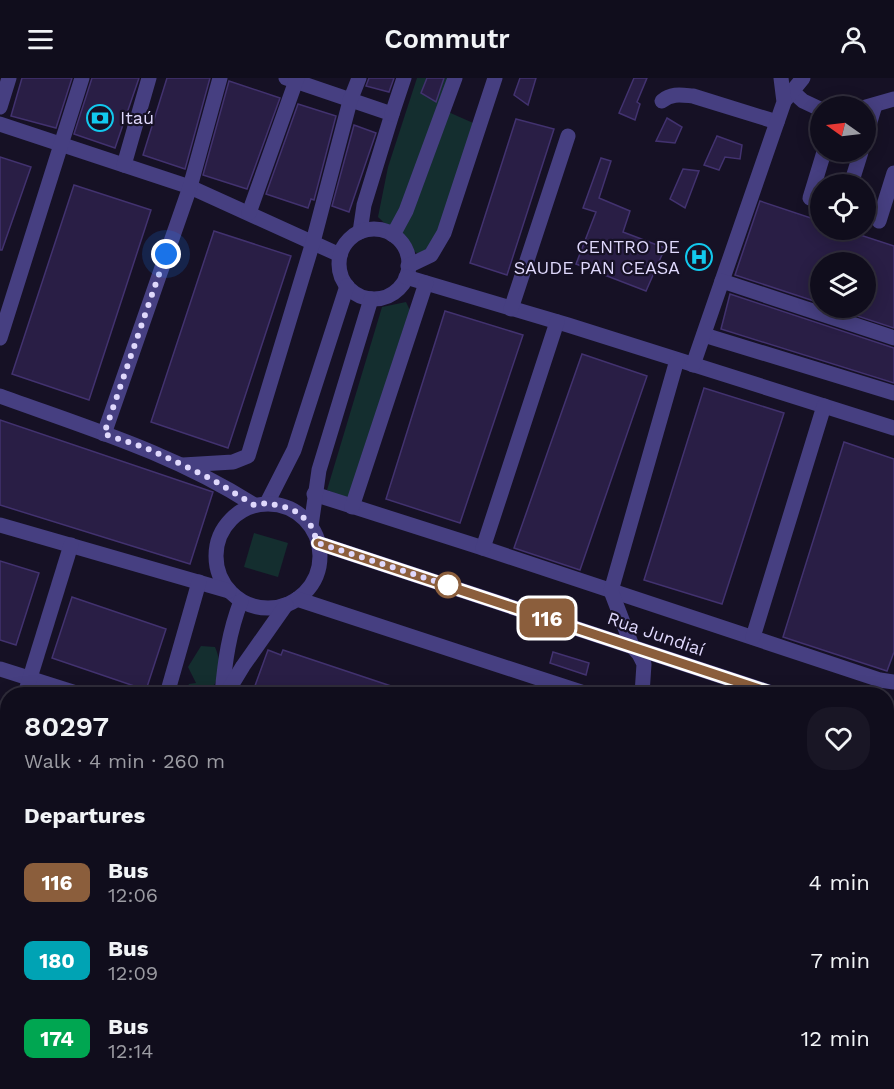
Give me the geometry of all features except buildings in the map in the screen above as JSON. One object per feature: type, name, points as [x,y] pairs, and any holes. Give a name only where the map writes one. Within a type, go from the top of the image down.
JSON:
[{"type":"street","points":[[0,107],[9,78]]},
{"type":"street","points":[[0,338],[82,78]]},
{"type":"street","points":[[124,165],[149,78]]},
{"type":"street","points":[[104,434],[190,187],[220,78]]},
{"type":"street","points":[[183,465],[233,462],[248,456],[313,242],[350,101],[359,78]]},
{"type":"street","points":[[360,232],[364,205],[404,78]]},
{"type":"street","points":[[393,235],[406,211],[454,78]]},
{"type":"street","points":[[407,272],[431,255],[444,232],[495,78]]},
{"type":"street","points":[[781,78],[788,97]]},
{"type":"street","points":[[693,365],[777,122],[788,97],[803,78]]},
{"type":"street","points":[[249,213],[293,79],[392,114]]},
{"type":"street","points":[[662,101],[680,94],[693,96],[777,122]]},
{"type":"street","points":[[788,97],[810,104]]},
{"type":"street","points":[[876,104],[894,99]]},
{"type":"street","points":[[0,124],[190,187],[340,255]]},
{"type":"street","points":[[511,309],[568,136]]},
{"type":"street","points":[[879,221],[894,173]]},
{"type":"street","points":[[371,229],[383,230],[393,235],[402,243],[407,254],[407,272],[400,287],[390,295],[379,299],[359,296],[347,286],[339,271],[340,255],[350,238],[360,232],[371,229]]},
{"type":"street","points":[[407,272],[426,283],[894,428]]},
{"type":"street","points":[[723,281],[894,338]]},
{"type":"street","points":[[351,507],[426,283]]},
{"type":"street","points":[[224,687],[225,656],[232,625],[235,596],[219,576],[215,559],[218,541],[225,525],[238,512],[261,504],[294,450],[347,286]]},
{"type":"street","points":[[311,526],[319,470],[371,299]]},
{"type":"street","points":[[483,548],[557,322]]},
{"type":"street","points":[[704,335],[894,393]]},
{"type":"street","points":[[642,687],[644,664],[632,646],[611,591],[678,360]]},
{"type":"street","points":[[0,396],[146,448],[261,504],[292,509],[311,526],[318,543],[320,558],[309,588],[292,602],[229,687]]},
{"type":"street","points":[[753,637],[824,406]]},
{"type":"street","points":[[314,494],[880,680],[894,682]]},
{"type":"street","points":[[0,525],[199,582],[263,607],[271,608],[292,602],[565,687]]},
{"type":"street","name":"Rua Jundiaí","points":[[318,543],[754,687]]},
{"type":"street","points":[[27,687],[71,545]]},
{"type":"street","points":[[169,687],[199,582]]},
{"type":"street","points":[[0,669],[58,687]]},
{"type":"green space","points":[[417,78],[451,78],[395,233],[378,217],[388,167]]},
{"type":"green space","points":[[446,111],[480,126],[444,233],[420,255],[407,247],[400,229]]},
{"type":"green space","points":[[406,302],[414,319],[351,500],[327,490],[382,307]]},
{"type":"green space","points":[[254,533],[288,543],[278,577],[244,567]]},
{"type":"green space","points":[[201,646],[215,647],[220,666],[213,687],[187,687],[189,684],[196,683],[188,667]]},
{"type":"bus line","name":"116","points":[[318,543],[754,687]]},
{"type":"place","name":"Itaú","points":[[100,118]]},
{"type":"place","name":"CENTRO DE SAUDE PAN CEASA","points":[[699,257]]},
{"type":"route","points":[[166,254],[104,434],[146,448],[183,465],[254,505],[267,503],[292,509],[311,526],[318,543],[453,587],[448,585]]}]
